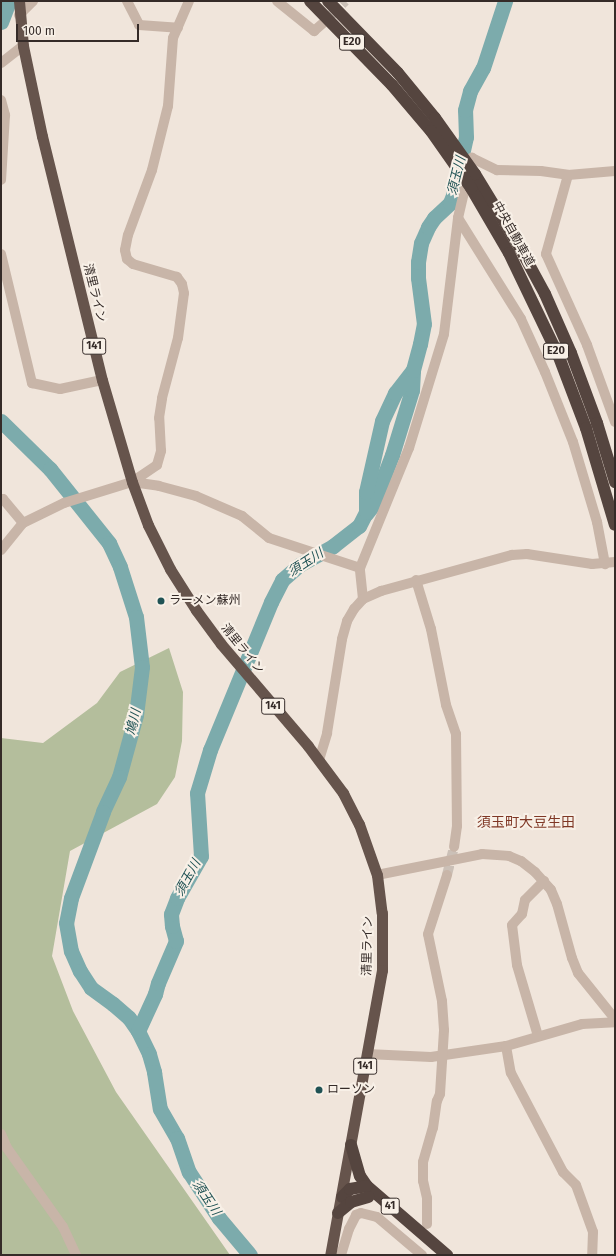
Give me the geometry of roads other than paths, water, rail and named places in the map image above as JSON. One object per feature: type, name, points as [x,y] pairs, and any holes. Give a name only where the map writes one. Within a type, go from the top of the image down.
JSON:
[{"type":"highway","name":"清里ライン","points":[[19,1],[23,46],[42,136],[102,380],[132,482],[148,525],[170,569],[196,610],[238,665],[308,746],[343,793],[359,824],[377,875],[382,913],[382,970],[342,1197],[330,1255]]},
{"type":"highway","name":"中央自動車道","points":[[310,1],[392,85],[431,132],[470,188],[509,253],[559,357],[586,428],[615,525]]},
{"type":"highway","name":"中央自動車道","points":[[328,1],[398,72],[435,118],[475,174],[520,248],[545,294],[571,353],[595,416],[615,482]]},
{"type":"highway","name":"41","points":[[351,1145],[365,1190],[447,1255]]},
{"type":"highway","name":"41","points":[[348,1164],[365,1190],[437,1255]]},
{"type":"highway","points":[[342,1197],[350,1189],[365,1190]]},
{"type":"highway","points":[[338,1213],[365,1190]]},
{"type":"street","points":[[20,16],[33,1]]},
{"type":"street","points":[[127,1],[139,25],[178,28]]},
{"type":"street","points":[[1,550],[23,523],[64,503],[94,492],[132,482],[157,466],[161,451],[159,418],[162,398],[178,338],[184,293],[182,284],[176,277],[133,264],[127,259],[125,250],[128,235],[152,170],[168,106],[173,38],[190,1]]},
{"type":"street","points":[[277,1],[314,31],[322,24]]},
{"type":"street","points":[[1,63],[23,46]]},
{"type":"street","points":[[1,100],[5,115],[1,180]]},
{"type":"street","points":[[363,599],[360,568],[409,448],[444,334],[458,218],[472,158],[498,170],[541,171],[568,175],[615,171]]},
{"type":"street","points":[[568,175],[546,254],[587,345],[615,422]]},
{"type":"street","points":[[319,760],[327,733],[342,639],[347,621],[354,608],[363,599],[381,591],[416,580],[512,556],[527,554],[584,563],[610,563],[573,442],[545,372],[521,319],[458,218]]},
{"type":"street","points":[[1,254],[32,383],[60,389],[102,380]]},
{"type":"street","points":[[132,482],[159,486],[196,496],[242,516],[269,538],[360,568]]},
{"type":"street","points":[[1,499],[3,499],[23,523]]},
{"type":"street","points":[[416,580],[431,629],[446,705],[456,734],[457,826],[454,847]]},
{"type":"street","points":[[377,875],[482,854],[509,856],[520,862],[535,872],[551,890],[557,904],[572,958],[578,973],[615,1019]]},
{"type":"street","points":[[427,1224],[427,1198],[423,1181],[423,1162],[433,1128],[437,1101],[440,1094],[444,1030],[442,1001],[428,934],[447,875]]},
{"type":"street","points":[[538,1036],[517,965],[512,925],[522,914],[525,900],[544,881]]},
{"type":"street","points":[[367,1054],[401,1057],[442,1056],[506,1046],[582,1024],[615,1022]]},
{"type":"street","points":[[506,1046],[511,1073],[563,1172],[576,1185],[593,1232],[592,1255]]},
{"type":"street","points":[[1,1134],[7,1148],[63,1227],[76,1255]]},
{"type":"street","points":[[341,1255],[349,1229],[356,1215],[361,1213],[377,1217],[411,1243],[422,1255]]},
{"type":"waterway","points":[[1,22],[9,1]]},
{"type":"waterway","name":"須玉川","points":[[138,1031],[155,994],[158,983],[176,941],[172,926],[171,914],[177,898],[201,856],[197,793],[210,750],[271,602],[282,580],[299,565],[333,546],[359,526],[366,512],[366,492],[382,421],[395,393],[413,370],[420,344],[424,324],[418,278],[418,262],[421,243],[428,227],[434,218],[450,203],[453,195],[466,137],[465,110],[470,91],[483,68],[505,1]]},
{"type":"waterway","name":"須玉川","points":[[366,514],[373,505],[392,455],[412,390],[413,370]]},
{"type":"waterway","name":"鳩川","points":[[1,421],[50,469],[109,543],[120,567],[136,617],[142,667],[136,715],[119,777],[103,812],[71,898],[66,923],[71,951],[80,971],[91,988],[129,1018],[138,1031],[149,1054],[154,1072],[160,1109],[177,1138],[189,1172],[219,1218],[250,1255]]},
{"type":"tunnel","points":[[331,15],[345,1]]},
{"type":"tunnel","points":[[447,875],[454,847]]},
{"type":"place","name":"ラーメン蘇州","points":[[161,601]]},
{"type":"place","name":"ローソン","points":[[319,1090]]},
{"type":"district","name":"須玉町大豆生田","points":[[526,823]]}]
